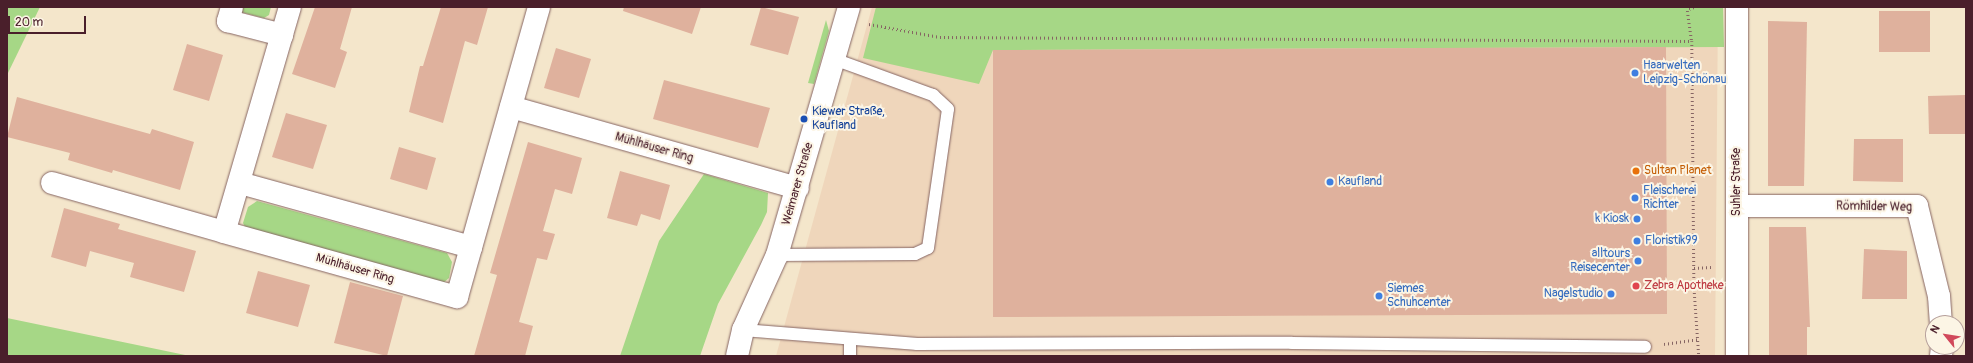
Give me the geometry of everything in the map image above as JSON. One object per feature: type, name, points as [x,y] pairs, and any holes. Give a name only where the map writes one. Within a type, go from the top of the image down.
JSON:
[{"type":"street","points":[[232,7],[228,21],[282,35]]},
{"type":"street","points":[[224,232],[240,183],[290,7]]},
{"type":"street","name":"Mühlhäuser Ring","points":[[52,183],[457,298],[539,7]]},
{"type":"street","name":"Suhler Straße","points":[[1737,7],[1737,356]]},
{"type":"street","name":"Weimarer Straße","points":[[737,356],[743,330],[777,255],[798,188],[847,13]]},
{"type":"street","name":"Mühlhäuser Ring","points":[[511,107],[798,188]]},
{"type":"street","points":[[240,183],[471,247]]},
{"type":"street","name":"Römhilder Weg","points":[[1736,206],[1917,206],[1939,296],[1940,315]]},
{"type":"lane","points":[[777,255],[916,254],[928,248],[948,109],[933,95],[834,59]]},
{"type":"lane","points":[[743,330],[917,344],[1292,343],[1466,351],[1645,347]]},
{"type":"lane","points":[[850,339],[850,356]]},
{"type":"path","points":[[1694,7],[1688,8],[1692,41],[1694,285],[1699,356]]},
{"type":"path","points":[[847,13],[940,37],[1692,41]]},
{"type":"path","points":[[1645,347],[1698,339]]},
{"type":"shaded area","points":[[872,7],[1718,7],[1715,356],[776,356]]},
{"type":"green space","points":[[7,7],[40,7],[7,75]]},
{"type":"green space","points":[[239,7],[271,7],[269,15],[264,18],[241,12]]},
{"type":"green space","points":[[876,7],[1723,7],[1724,47],[993,50],[979,84],[863,58]]},
{"type":"green space","points":[[826,20],[829,31],[814,84],[808,83]]},
{"type":"green space","points":[[704,174],[768,193],[767,212],[761,225],[718,304],[700,356],[620,356],[659,241]]},
{"type":"green space","points":[[257,201],[447,253],[452,262],[449,278],[442,284],[247,231],[243,223],[248,207]]},
{"type":"green space","points":[[7,318],[190,356],[7,356]]},
{"type":"building","points":[[315,7],[352,7],[340,49],[347,52],[335,88],[292,74]]},
{"type":"building","points":[[441,7],[488,7],[477,45],[465,41],[443,123],[409,112],[420,66],[423,66]]},
{"type":"building","points":[[624,7],[701,7],[692,34],[623,11]]},
{"type":"building","points":[[761,7],[799,17],[788,55],[750,45]]},
{"type":"building","points":[[1879,11],[1930,11],[1930,52],[1879,52]]},
{"type":"building","points":[[1768,21],[1807,22],[1804,186],[1768,186]]},
{"type":"building","points":[[187,44],[223,55],[209,101],[173,90]]},
{"type":"building","name":"Kaufland","points":[[1666,47],[1667,314],[993,317],[993,50]]},
{"type":"building","points":[[556,48],[591,59],[579,98],[544,88]]},
{"type":"building","points":[[664,80],[770,108],[758,148],[653,119]]},
{"type":"building","points":[[1965,95],[1966,134],[1929,134],[1928,96]]},
{"type":"building","points":[[17,97],[150,134],[152,129],[194,142],[180,190],[113,170],[112,173],[68,160],[70,153],[7,137]]},
{"type":"building","points":[[286,113],[327,125],[313,169],[272,157]]},
{"type":"building","points":[[1854,139],[1903,139],[1903,182],[1853,181]]},
{"type":"building","points":[[528,142],[582,158],[572,194],[555,189],[543,231],[555,234],[547,260],[537,258],[519,322],[533,326],[525,356],[474,356],[497,275],[490,273]]},
{"type":"building","points":[[399,147],[436,158],[427,190],[390,179]]},
{"type":"building","points":[[620,171],[670,185],[660,220],[641,214],[637,226],[607,218]]},
{"type":"building","points":[[64,208],[120,224],[118,229],[196,251],[184,292],[130,277],[134,263],[90,251],[86,267],[51,257]]},
{"type":"building","points":[[1769,227],[1806,227],[1810,327],[1807,327],[1807,356],[1769,356]]},
{"type":"building","points":[[1864,249],[1907,251],[1907,299],[1862,299]]},
{"type":"building","points":[[258,271],[310,285],[298,327],[246,313]]},
{"type":"building","points":[[350,282],[403,296],[387,356],[334,343]]},
{"type":"place","name":"Haarwelten Leipzig-Schönau","points":[[1635,73]]},
{"type":"place","name":"Kiewer Straße, Kaufland","points":[[804,119]]},
{"type":"place","name":"Sultan Planet","points":[[1636,171]]},
{"type":"place","name":"Kaufland","points":[[1330,182]]},
{"type":"place","name":"Fleischerei Richter","points":[[1635,198]]},
{"type":"place","name":"k Kiosk","points":[[1637,219]]},
{"type":"place","name":"Floristik99","points":[[1637,241]]},
{"type":"place","name":"alltours Reisecenter","points":[[1638,261]]},
{"type":"place","name":"Zebra Apotheke","points":[[1636,286]]},
{"type":"place","name":"Nagelstudio","points":[[1611,294]]},
{"type":"place","name":"Siemes Schuhcenter","points":[[1379,296]]}]
